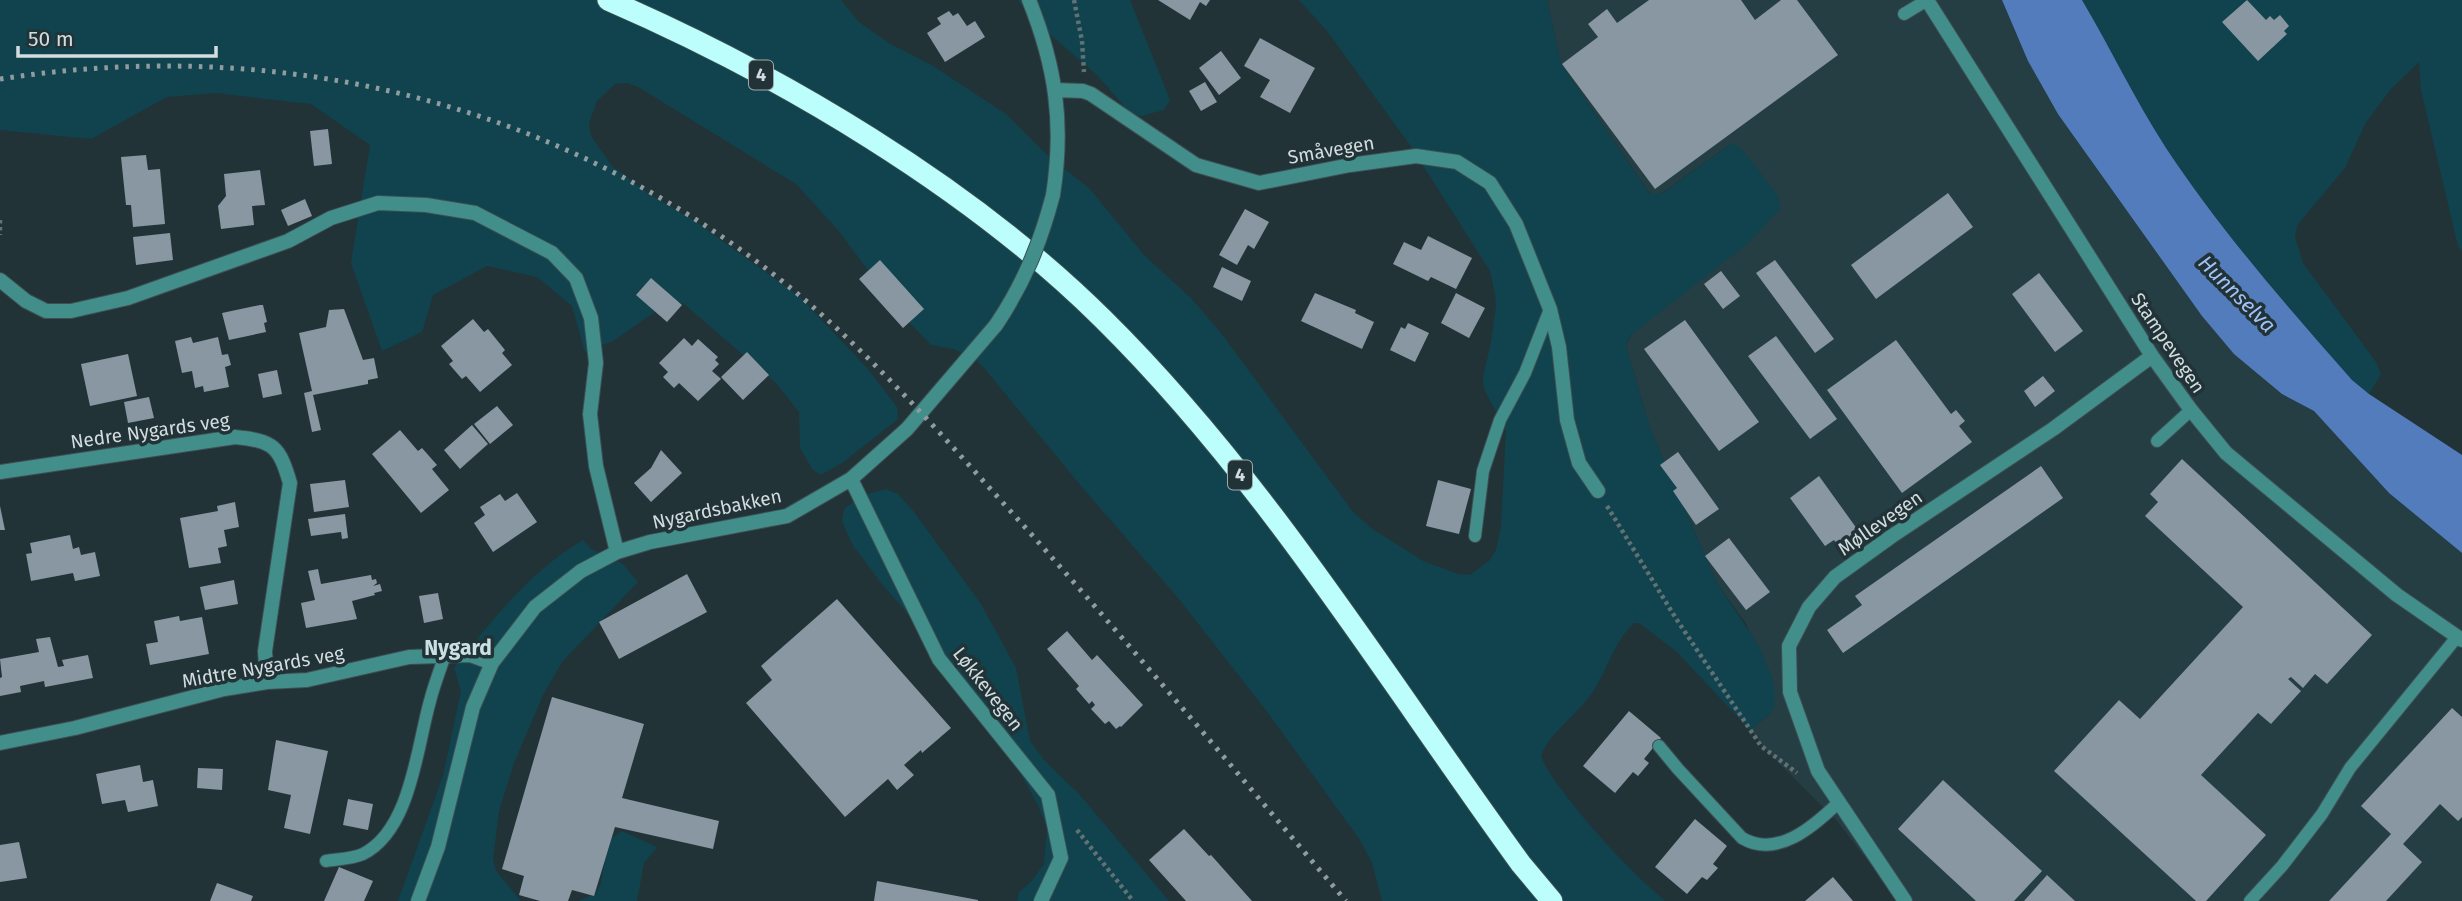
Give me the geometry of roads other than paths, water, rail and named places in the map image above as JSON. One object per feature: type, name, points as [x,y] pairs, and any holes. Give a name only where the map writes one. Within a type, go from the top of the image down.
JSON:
[{"type":"highway","name":"4","points":[[608,0],[744,66],[898,157],[1025,250],[1102,318],[1223,452],[1311,569],[1521,864],[1552,901]]},
{"type":"street","name":"Nygardsbakken","points":[[418,901],[438,847],[473,707],[492,663],[535,607],[581,571],[617,552],[650,542],[787,516],[851,479],[907,429],[996,325],[1038,250],[1053,195],[1059,142],[1056,90],[1051,62],[1029,0]]},
{"type":"street","name":"Stampevegen","points":[[1927,0],[2152,356],[2190,410],[2226,453],[2397,595],[2459,638]]},
{"type":"street","name":"Småvegen","points":[[1056,90],[1083,91],[1104,102],[1196,165],[1259,183],[1350,165],[1416,156],[1457,162],[1490,183],[1516,224],[1550,309],[1559,347],[1567,420],[1579,463],[1598,491]]},
{"type":"street","points":[[0,280],[26,301],[47,311],[71,311],[128,298],[288,241],[331,218],[378,202],[426,205],[475,213],[552,253],[576,278],[591,318],[596,363],[590,414],[596,466],[617,552]]},
{"type":"street","name":"Møllevegen","points":[[1905,901],[1818,771],[1790,692],[1789,646],[1809,607],[1835,577],[2053,429],[2152,356]]},
{"type":"street","name":"Nedre Nygards veg","points":[[0,472],[236,438],[260,440],[273,446],[284,464],[289,483],[266,638],[267,682]]},
{"type":"street","name":"Løkkevegen","points":[[851,479],[939,659],[1048,795],[1061,858],[1041,901]]},
{"type":"street","name":"Midtre Nygards veg","points":[[0,743],[75,728],[224,689],[267,682],[307,680],[409,657],[470,655],[492,663]]},
{"type":"lane","points":[[1905,14],[1927,0]]},
{"type":"lane","points":[[1475,536],[1483,471],[1500,421],[1525,373],[1550,309]]},
{"type":"lane","points":[[2157,441],[2190,410]]},
{"type":"lane","name":"Stampevegen","points":[[2250,901],[2282,866],[2322,814],[2350,768],[2459,638]]},
{"type":"lane","points":[[326,861],[362,854],[380,841],[396,819],[407,791],[430,699],[445,655]]},
{"type":"lane","points":[[1659,746],[1742,838],[1749,842],[1766,845],[1794,837],[1816,823],[1838,803]]},
{"type":"water","name":"Hunnselva","points":[[2002,0],[2082,0],[2166,148],[2209,209],[2279,296],[2352,380],[2462,455],[2462,553],[2389,493],[2314,411],[2282,394],[2234,354],[2202,316],[2058,114],[2028,61]]},
{"type":"railway","points":[[0,79],[99,68],[196,66],[293,74],[388,91],[480,117],[570,152],[657,196],[776,276],[843,334],[906,396],[1084,594],[1346,901]]},
{"type":"district","name":"Nygard","points":[[458,648]]}]
